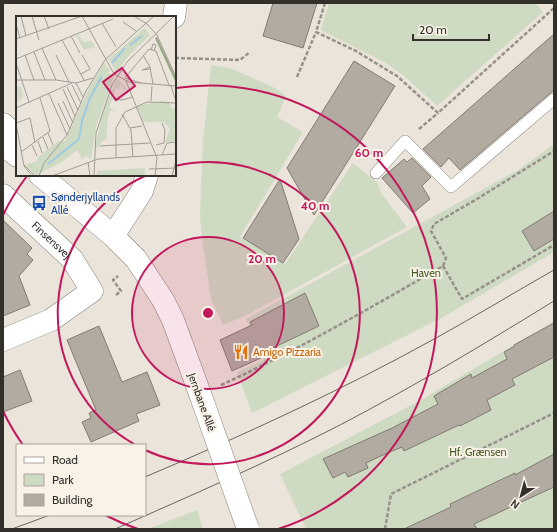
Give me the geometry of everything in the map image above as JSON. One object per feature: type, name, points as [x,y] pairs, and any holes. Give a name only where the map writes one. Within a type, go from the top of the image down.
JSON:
[{"type":"street","points":[[174,16],[176,3]]},
{"type":"street","points":[[3,124],[16,135]]},
{"type":"street","points":[[3,144],[16,155]]},
{"type":"street","points":[[41,176],[113,236]]},
{"type":"street","points":[[63,176],[70,182],[113,236]]},
{"type":"street","points":[[113,236],[142,191],[147,176]]},
{"type":"street","name":"Finsensvej","points":[[3,195],[72,259],[92,291],[51,320],[3,340]]},
{"type":"street","name":"Jernbane Allé","points":[[113,236],[136,259],[163,300],[173,320],[248,529]]},
{"type":"lane","points":[[376,172],[405,141],[451,187],[554,99]]},
{"type":"path","points":[[298,77],[316,32],[325,3]]},
{"type":"path","points":[[405,141],[554,8]]},
{"type":"path","points":[[316,32],[356,51],[397,76],[438,112]]},
{"type":"path","points":[[176,58],[240,60],[250,52]]},
{"type":"path","points":[[234,379],[295,350],[443,266],[446,258],[431,231],[434,224],[554,151]]},
{"type":"path","points":[[443,266],[462,299],[554,245]]},
{"type":"path","points":[[385,529],[390,494],[554,413]]},
{"type":"green space","points":[[329,3],[535,3],[543,12],[437,106],[403,75],[384,62],[321,30]]},
{"type":"green space","points":[[211,65],[230,68],[275,88],[286,96],[277,117],[303,132],[240,237],[285,264],[353,163],[377,182],[381,193],[407,227],[245,316],[223,325],[211,299],[200,217],[203,141]]},
{"type":"green space","name":"Haven","points":[[554,144],[554,252],[445,316],[252,413],[237,372],[264,360],[246,319],[518,170]]},
{"type":"green space","name":"Hf. Grænsen","points":[[554,321],[554,529],[306,529],[280,474],[421,400]]},
{"type":"green space","points":[[197,510],[203,529],[148,529]]},
{"type":"building","points":[[273,3],[317,3],[303,48],[263,36]]},
{"type":"building","points":[[554,34],[554,90],[460,170],[449,158],[441,167],[423,149]]},
{"type":"building","points":[[354,61],[395,86],[314,215],[287,168]]},
{"type":"building","points":[[412,158],[431,177],[422,186],[430,199],[413,213],[382,178],[404,159],[407,162]]},
{"type":"building","points":[[280,179],[299,239],[283,263],[243,238]]},
{"type":"building","points":[[554,211],[554,239],[534,251],[522,231]]},
{"type":"building","points":[[3,220],[32,248],[27,254],[33,260],[19,276],[30,305],[3,316]]},
{"type":"building","points":[[305,293],[319,326],[260,354],[261,358],[232,371],[220,340],[252,325],[250,322]]},
{"type":"building","points":[[554,323],[554,357],[512,379],[515,385],[487,400],[491,410],[460,426],[459,425],[404,451],[402,447],[383,455],[366,463],[368,468],[348,477],[345,472],[333,478],[323,459],[392,428],[438,404],[434,396],[471,374],[472,378],[507,359],[504,352]]},
{"type":"building","points":[[99,326],[122,382],[147,372],[160,405],[136,414],[139,421],[91,442],[82,422],[91,418],[89,413],[96,410],[67,340]]},
{"type":"building","points":[[20,370],[32,401],[3,412],[3,377]]},
{"type":"building","points":[[554,454],[554,487],[474,524],[477,529],[404,529],[451,507],[450,504],[515,473],[515,475]]},
{"type":"tram line","points":[[146,477],[219,445],[365,376],[451,330],[554,270]]},
{"type":"tram line","points":[[146,516],[256,466],[367,411],[475,349],[554,301]]},
{"type":"tram line","points":[[12,529],[47,516]]},
{"type":"tram line","points":[[115,529],[145,516]]},
{"type":"place","name":"Sønderjyllands Allé","points":[[39,203]]},
{"type":"place","name":"Amigo Pizzaria","points":[[241,352]]}]
